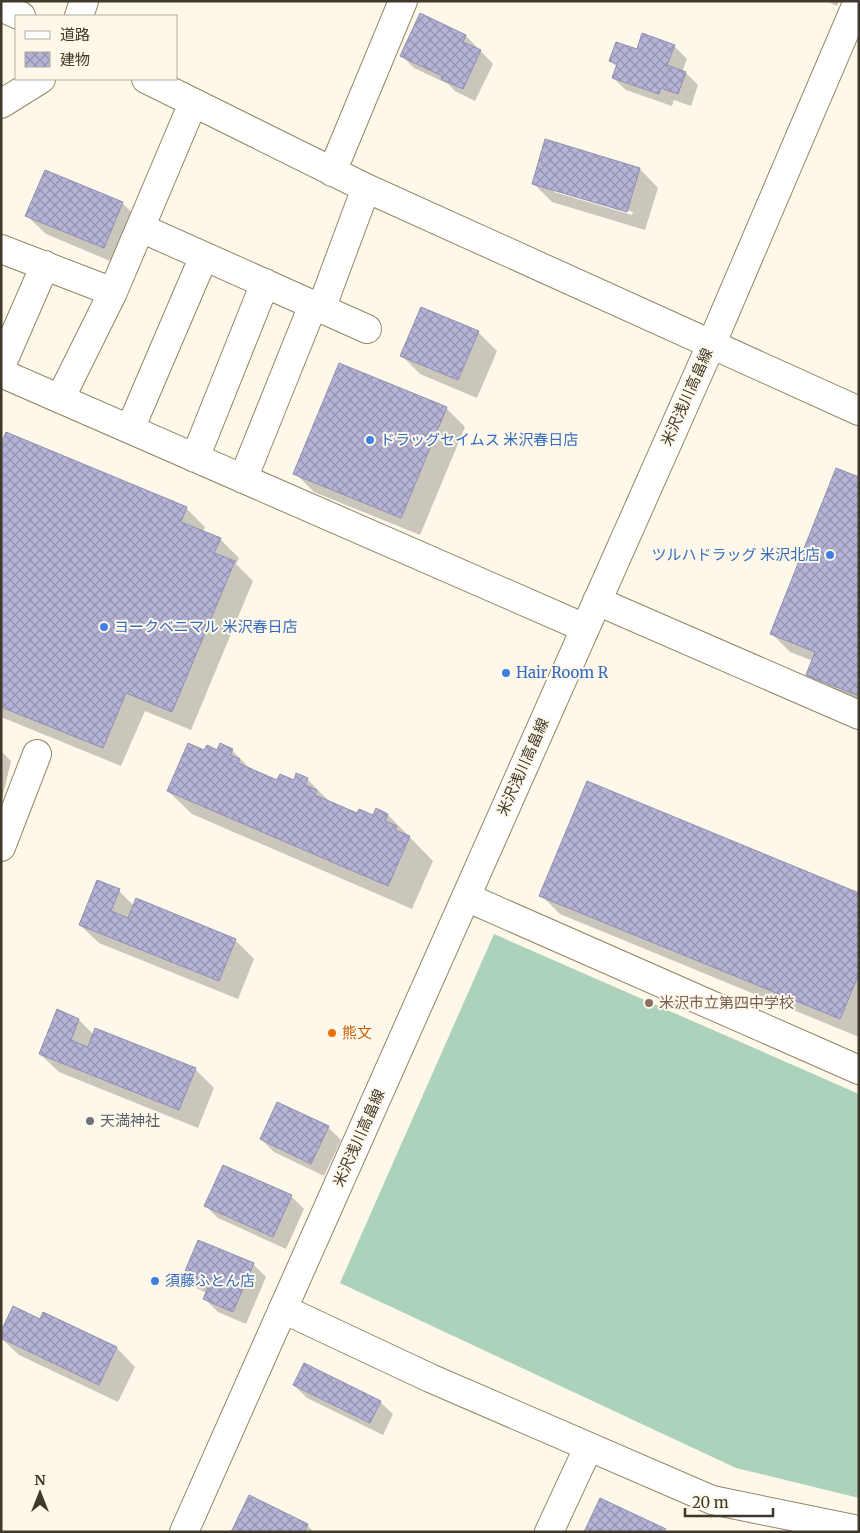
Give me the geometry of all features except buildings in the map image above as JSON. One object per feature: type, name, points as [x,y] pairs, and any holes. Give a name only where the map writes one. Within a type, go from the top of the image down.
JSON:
[{"type":"street","points":[[79,15],[84,1]]},
{"type":"street","points":[[332,172],[403,1]]},
{"type":"street","name":"米沢浅川高畠線","points":[[184,1532],[710,345],[858,1]]},
{"type":"street","points":[[1,7],[19,15]]},
{"type":"street","points":[[1,104],[39,80]]},
{"type":"street","points":[[148,80],[366,188],[859,411]]},
{"type":"street","points":[[60,399],[113,292],[194,103]]},
{"type":"street","points":[[243,479],[366,188]]},
{"type":"street","points":[[141,228],[367,329]]},
{"type":"street","points":[[1,249],[113,292]]},
{"type":"street","points":[[130,429],[204,256]]},
{"type":"street","points":[[1,366],[46,265]]},
{"type":"street","points":[[195,458],[265,283]]},
{"type":"street","points":[[1,373],[585,628]]},
{"type":"street","points":[[597,601],[859,715]]},
{"type":"street","points":[[1,847],[37,754]]},
{"type":"street","points":[[466,897],[859,1070]]},
{"type":"street","points":[[283,1309],[430,1378],[588,1448],[712,1500],[859,1530]]},
{"type":"street","points":[[548,1532],[588,1448]]},
{"type":"green space","points":[[494,934],[859,1094],[859,1498],[736,1468],[340,1283]]},
{"type":"place","name":"ドラッグセイムス 米沢春日店","points":[[370,440]]},
{"type":"place","name":"ツルハドラッグ 米沢北店","points":[[830,555]]},
{"type":"place","name":"ヨークベニマル 米沢春日店","points":[[104,627]]},
{"type":"place","name":"Hair Room R","points":[[506,673]]},
{"type":"place","name":"米沢市立第四中学校","points":[[649,1003]]},
{"type":"place","name":"熊文","points":[[332,1033]]},
{"type":"place","name":"天満神社","points":[[90,1121]]},
{"type":"place","name":"須藤ふとん店","points":[[155,1281]]}]
